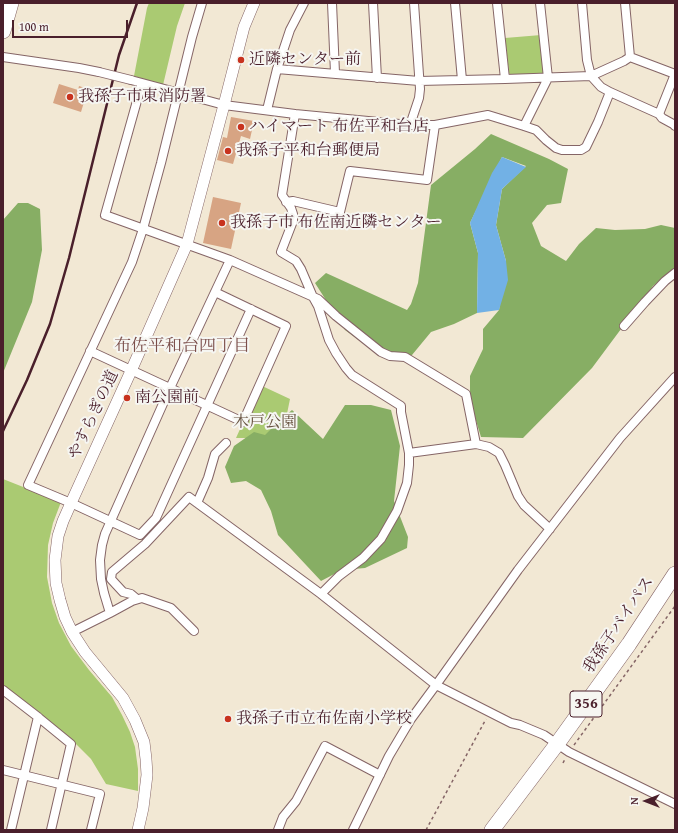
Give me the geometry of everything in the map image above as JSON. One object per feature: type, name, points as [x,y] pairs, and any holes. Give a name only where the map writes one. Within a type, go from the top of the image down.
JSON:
[{"type":"highway","points":[[3,31],[11,3]]},
{"type":"highway","name":"我孫子バイパス","points":[[492,830],[563,748],[675,574]]},
{"type":"street","points":[[202,3],[192,37],[161,163],[143,229],[132,262],[28,486],[71,503],[140,535],[156,518],[251,309]]},
{"type":"street","name":"やすらぎの道","points":[[138,830],[143,808],[147,775],[144,742],[135,720],[123,698],[85,652],[72,632],[65,617],[56,583],[55,560],[58,536],[63,521],[132,371],[187,244],[244,27],[254,3]]},
{"type":"street","points":[[267,110],[277,69],[290,30],[304,3]]},
{"type":"street","points":[[332,3],[335,73]]},
{"type":"street","points":[[373,3],[378,78]]},
{"type":"street","points":[[410,125],[419,98],[420,89],[414,3]]},
{"type":"street","points":[[455,3],[462,80]]},
{"type":"street","points":[[497,3],[505,79]]},
{"type":"street","points":[[524,126],[548,78],[540,3]]},
{"type":"street","points":[[582,3],[587,60],[591,76],[601,87],[659,114],[662,118],[675,126]]},
{"type":"street","points":[[625,3],[630,57]]},
{"type":"street","points":[[3,57],[99,72],[224,105],[295,114],[410,125],[435,125],[488,116],[536,130],[556,148],[562,150],[581,150],[586,147],[610,92]]},
{"type":"street","points":[[277,69],[420,81],[548,78],[591,76],[630,57]]},
{"type":"street","points":[[630,57],[675,74],[659,114]]},
{"type":"street","points":[[142,83],[105,215],[230,260],[318,299],[336,316],[381,352],[390,356],[405,357],[466,394],[476,444]]},
{"type":"street","points":[[295,114],[282,195],[291,208],[293,221],[281,252],[296,261],[301,269],[318,306],[329,340],[336,353],[352,375],[400,406],[409,453],[407,483],[397,511],[381,539],[363,558],[339,576],[321,594]]},
{"type":"street","points":[[286,202],[293,201],[340,212],[350,171],[427,180],[435,125]]},
{"type":"street","points":[[110,613],[101,579],[100,560],[105,534],[170,388],[230,260]]},
{"type":"street","points":[[624,326],[665,281],[675,273]]},
{"type":"street","points":[[90,352],[243,422],[286,326],[215,292]]},
{"type":"street","points":[[353,830],[389,756],[411,719],[518,570],[620,438],[675,377]]},
{"type":"street","points":[[197,503],[208,478],[215,454],[226,443]]},
{"type":"street","points":[[409,453],[476,444],[489,447],[499,452],[518,496],[524,504],[550,529]]},
{"type":"street","points":[[137,599],[131,594],[123,592],[111,580],[112,572],[145,544],[189,497],[321,594],[436,684],[511,723],[520,725],[544,736],[563,748],[675,804]]},
{"type":"street","points":[[72,632],[132,601],[142,598],[171,608],[194,631]]},
{"type":"street","points":[[3,691],[71,744],[51,830]]},
{"type":"street","points":[[10,830],[38,717]]},
{"type":"street","points":[[278,830],[283,817],[296,801],[324,746],[380,775]]},
{"type":"street","points":[[3,770],[100,794],[91,830]]},
{"type":"path","points":[[563,763],[563,748],[675,606]]},
{"type":"path","points":[[426,830],[490,712]]},
{"type":"green space","points":[[149,3],[185,3],[177,26],[163,85],[134,76]]},
{"type":"green space","points":[[541,35],[543,74],[511,75],[509,73],[505,38]]},
{"type":"green space","points":[[491,134],[549,159],[568,169],[561,203],[547,205],[532,223],[541,246],[566,261],[579,244],[596,228],[615,230],[645,229],[661,225],[675,228],[675,268],[653,286],[592,368],[523,438],[481,437],[470,401],[470,376],[483,349],[483,329],[499,310],[506,261],[496,225],[502,189],[526,166],[502,157],[470,223],[478,253],[477,313],[454,324],[431,332],[412,355],[379,355],[345,330],[315,283],[326,273],[407,310],[411,304],[418,283],[431,185]]},
{"type":"green space","points":[[18,203],[28,203],[40,209],[42,250],[32,302],[3,373],[3,220]]},
{"type":"green space","name":"木戸公園","points":[[260,385],[290,399],[278,458],[251,438],[236,438]]},
{"type":"green space","points":[[345,405],[371,405],[391,410],[400,446],[394,501],[408,537],[407,548],[365,568],[342,570],[321,581],[278,535],[271,511],[261,490],[246,481],[231,483],[225,467],[234,446],[254,432],[265,435],[292,410],[323,439]]},
{"type":"green space","points":[[3,479],[61,502],[53,523],[48,545],[47,577],[52,603],[59,623],[71,646],[112,697],[130,732],[135,747],[138,769],[138,791],[106,784],[91,759],[71,739],[3,685]]},
{"type":"water","points":[[502,157],[526,167],[502,189],[496,225],[506,261],[508,280],[499,310],[477,313],[478,253],[470,223],[492,173]]},
{"type":"building","name":"我孫子市東消防署","points":[[59,84],[78,90],[79,86],[88,89],[81,112],[53,103]]},
{"type":"building","points":[[231,117],[254,121],[250,139],[241,136],[233,164],[217,160],[223,137],[227,138]]},
{"type":"building","name":"我孫子市 布佐南近隣センター","points":[[213,197],[241,203],[231,249],[203,243]]},
{"type":"railway","points":[[3,431],[27,380],[50,324],[69,258],[119,55],[137,3]]},
{"type":"place","name":"近隣センター前","points":[[241,60]]},
{"type":"place","name":"我孫子市東消防署","points":[[70,97]]},
{"type":"place","name":"ハイマート 布佐平和台店","points":[[241,127]]},
{"type":"place","name":"我孫子平和台郵便局","points":[[228,151]]},
{"type":"place","name":"我孫子市 布佐南近隣センター","points":[[222,223]]},
{"type":"place","name":"南公園前","points":[[127,398]]},
{"type":"place","name":"我孫子市立布佐南小学校","points":[[228,719]]},
{"type":"district","name":"布佐平和台四丁目","points":[[182,347]]}]
